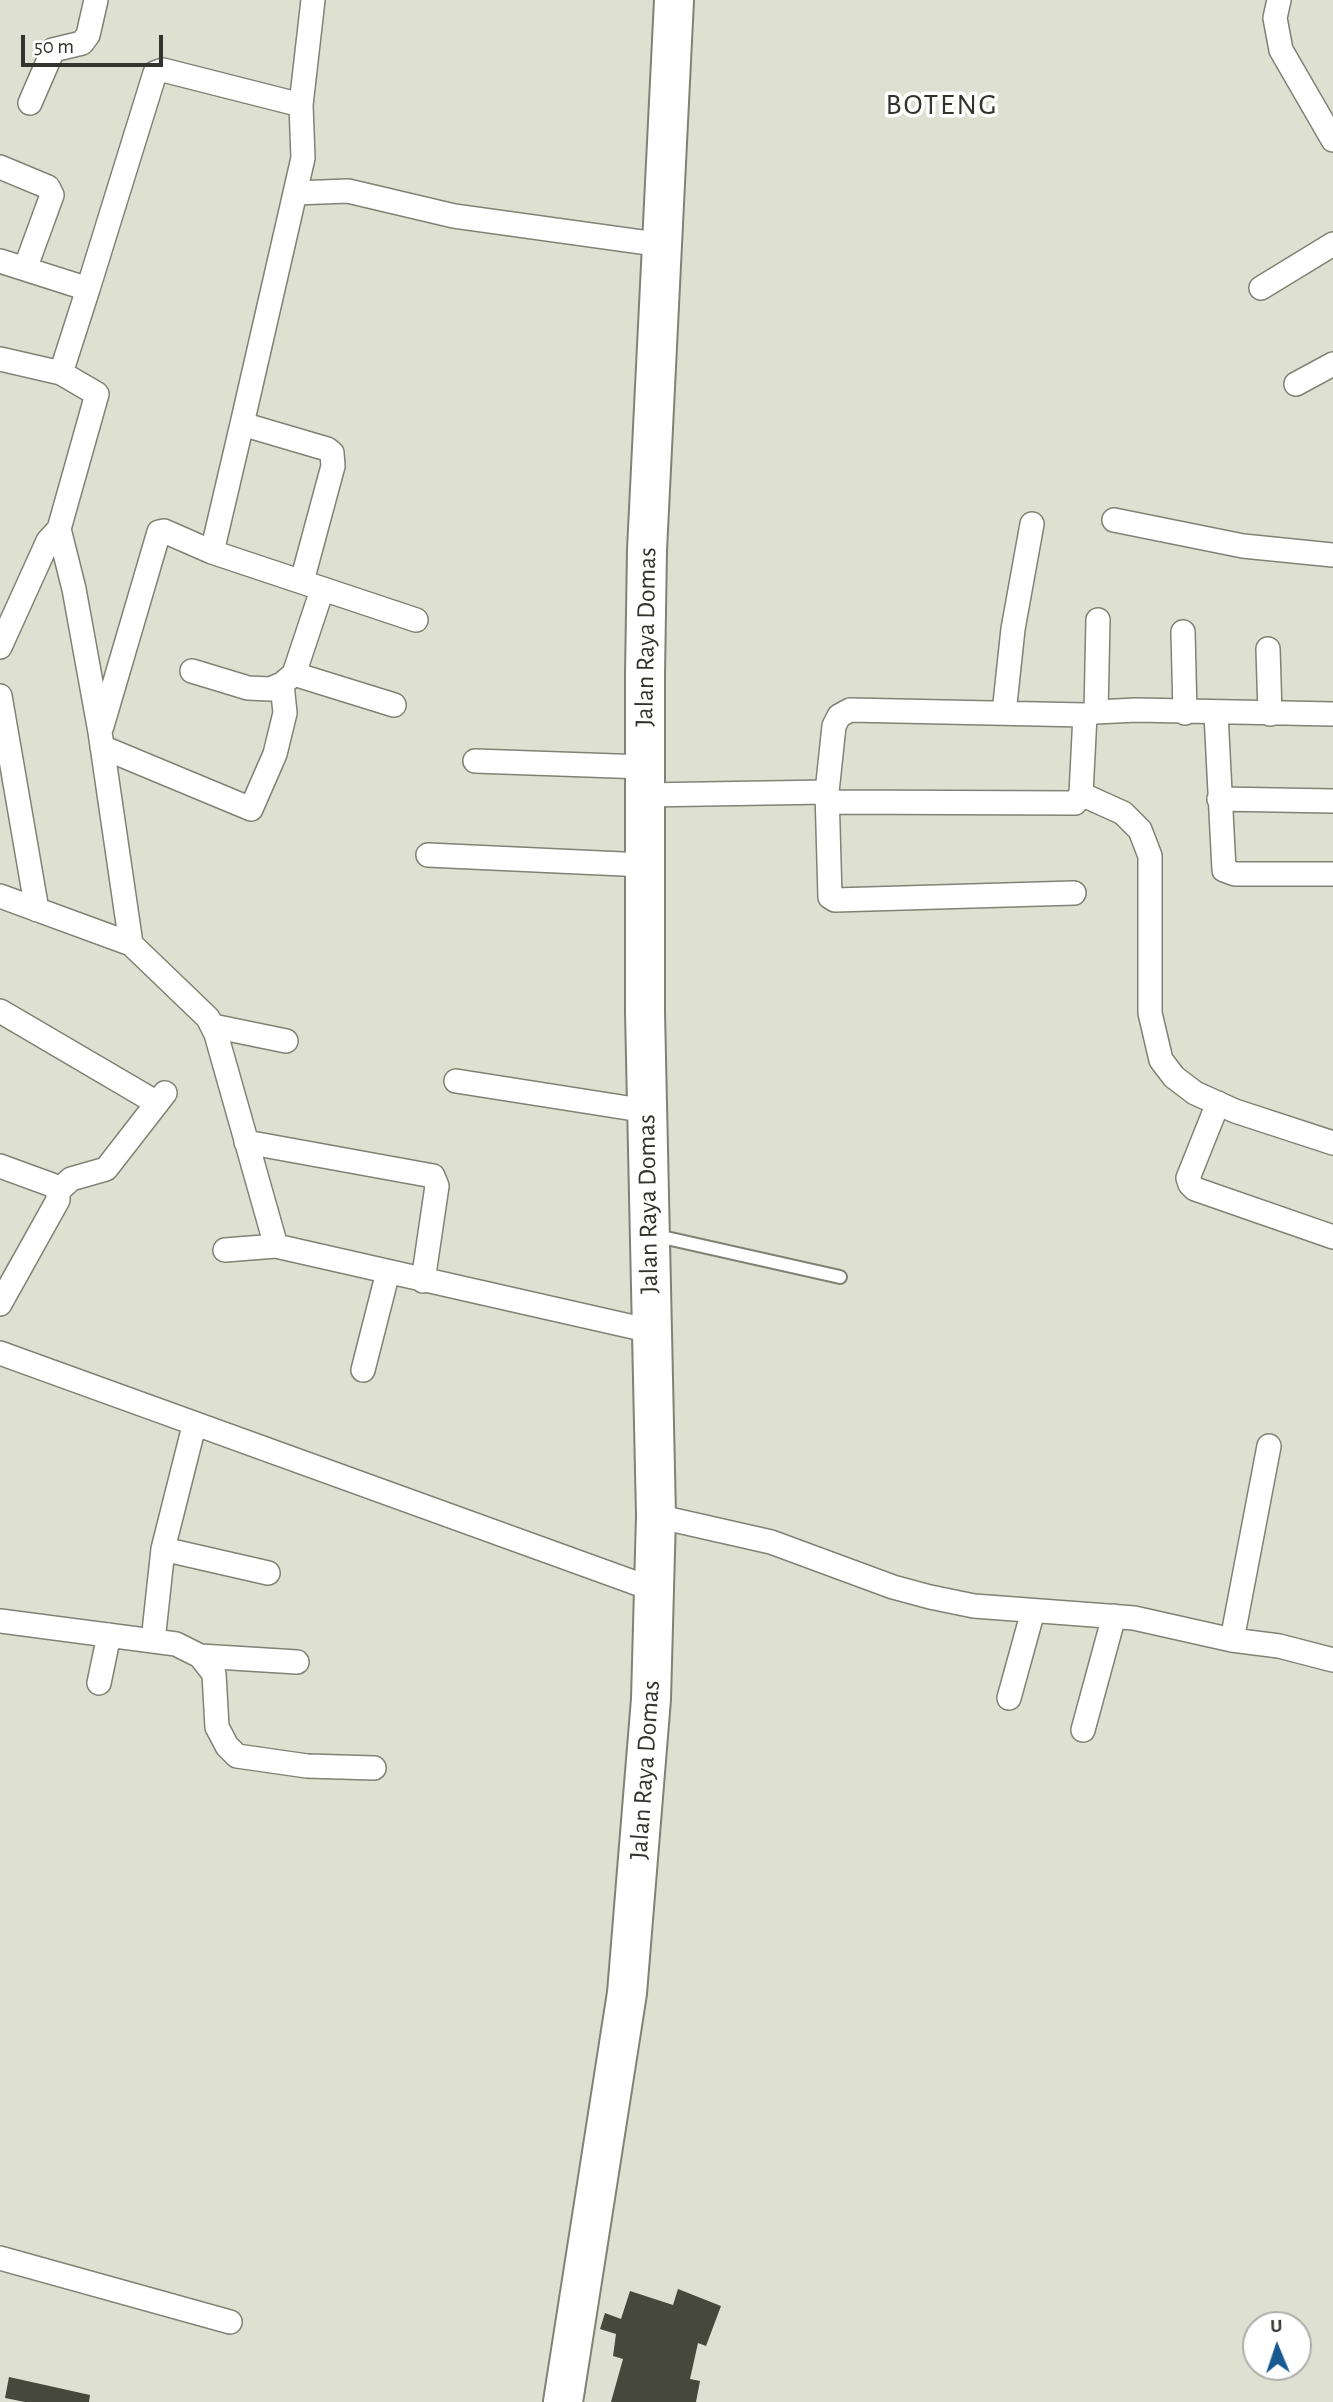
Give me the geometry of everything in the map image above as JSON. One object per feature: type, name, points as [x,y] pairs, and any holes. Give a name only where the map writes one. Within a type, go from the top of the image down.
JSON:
[{"type":"highway","name":"Jalan Raya Domas","points":[[563,2402],[627,1993],[651,1699],[656,1516],[649,1235],[644,781],[648,550],[674,0]]},
{"type":"street","points":[[30,103],[53,50],[82,43],[88,35],[96,0]]},
{"type":"street","points":[[212,552],[303,158],[301,105],[313,0]]},
{"type":"street","points":[[1279,0],[1275,18],[1282,50],[1333,140]]},
{"type":"street","points":[[61,373],[155,73],[163,70],[301,105]]},
{"type":"street","points":[[0,167],[48,187],[52,195],[25,269]]},
{"type":"street","points":[[295,193],[348,191],[454,216],[663,245]]},
{"type":"street","points":[[1261,288],[1333,244]]},
{"type":"street","points":[[0,261],[88,289]]},
{"type":"street","points":[[0,359],[61,373],[97,394],[59,529],[48,541],[0,647]]},
{"type":"street","points":[[1296,384],[1333,364]]},
{"type":"street","points":[[101,740],[251,809],[278,740],[285,713],[288,679],[312,585],[333,466],[332,453],[327,449],[243,424]]},
{"type":"street","points":[[1114,520],[1243,546],[1333,555]]},
{"type":"street","points":[[1004,713],[1013,629],[1032,524]]},
{"type":"street","points":[[59,529],[74,589],[101,740],[131,944]]},
{"type":"street","points":[[101,740],[159,532],[164,531],[212,552],[416,620]]},
{"type":"street","points":[[475,761],[644,781],[827,797],[1075,803],[1081,794],[1098,620]]},
{"type":"street","points":[[1184,632],[1185,713]]},
{"type":"street","points":[[1268,649],[1270,714]]},
{"type":"street","points":[[192,671],[248,688],[270,688],[288,679],[394,705]]},
{"type":"street","points":[[0,696],[37,910]]},
{"type":"street","points":[[1074,893],[835,900],[828,893],[827,797],[834,726],[839,716],[850,710],[1333,713]]},
{"type":"street","points":[[1216,714],[1224,870],[1228,874],[1333,874]]},
{"type":"street","points":[[1081,794],[1123,813],[1140,830],[1150,856],[1150,1013],[1161,1060],[1174,1077],[1195,1093],[1218,1104],[1333,1143]]},
{"type":"street","points":[[1219,799],[1333,801]]},
{"type":"street","points":[[428,855],[644,865]]},
{"type":"street","points":[[0,896],[131,944],[213,1026],[276,1246]]},
{"type":"street","points":[[0,1011],[161,1097],[106,1169],[71,1179],[58,1191]]},
{"type":"street","points":[[213,1026],[286,1041]]},
{"type":"street","points":[[456,1081],[647,1111]]},
{"type":"street","points":[[1218,1104],[1188,1178],[1189,1184],[1333,1237]]},
{"type":"street","points":[[246,1142],[433,1177],[437,1186],[423,1281]]},
{"type":"street","points":[[0,1166],[52,1185],[58,1191],[58,1200],[0,1304]]},
{"type":"street","points":[[225,1250],[276,1246],[651,1331]]},
{"type":"street","points":[[363,1370],[388,1272]]},
{"type":"street","points":[[0,1353],[194,1426],[654,1590]]},
{"type":"street","points":[[153,1641],[163,1549],[194,1426]]},
{"type":"street","points":[[1231,1640],[1269,1446]]},
{"type":"street","points":[[656,1516],[771,1542],[893,1587],[930,1597],[974,1606],[1134,1618],[1231,1640],[1279,1646],[1333,1660]]},
{"type":"street","points":[[163,1549],[268,1573]]},
{"type":"street","points":[[1009,1698],[1033,1611]]},
{"type":"street","points":[[1083,1730],[1114,1616]]},
{"type":"street","points":[[0,1621],[176,1644],[200,1656],[297,1662]]},
{"type":"street","points":[[99,1683],[109,1635]]},
{"type":"street","points":[[200,1656],[214,1674],[217,1727],[227,1746],[237,1756],[307,1766],[374,1768]]},
{"type":"street","points":[[0,2258],[230,2322]]},
{"type":"lane","points":[[649,1235],[840,1277]]},
{"type":"building","points":[[678,2289],[721,2306],[706,2346],[698,2343],[690,2379],[700,2381],[696,2402],[611,2402],[623,2359],[613,2356],[616,2334],[600,2329],[605,2313],[621,2319],[630,2291],[673,2305]]},
{"type":"building","points":[[9,2377],[90,2395],[89,2402],[25,2402],[5,2398]]},
{"type":"district","name":"BOTENG","points":[[942,105]]}]
